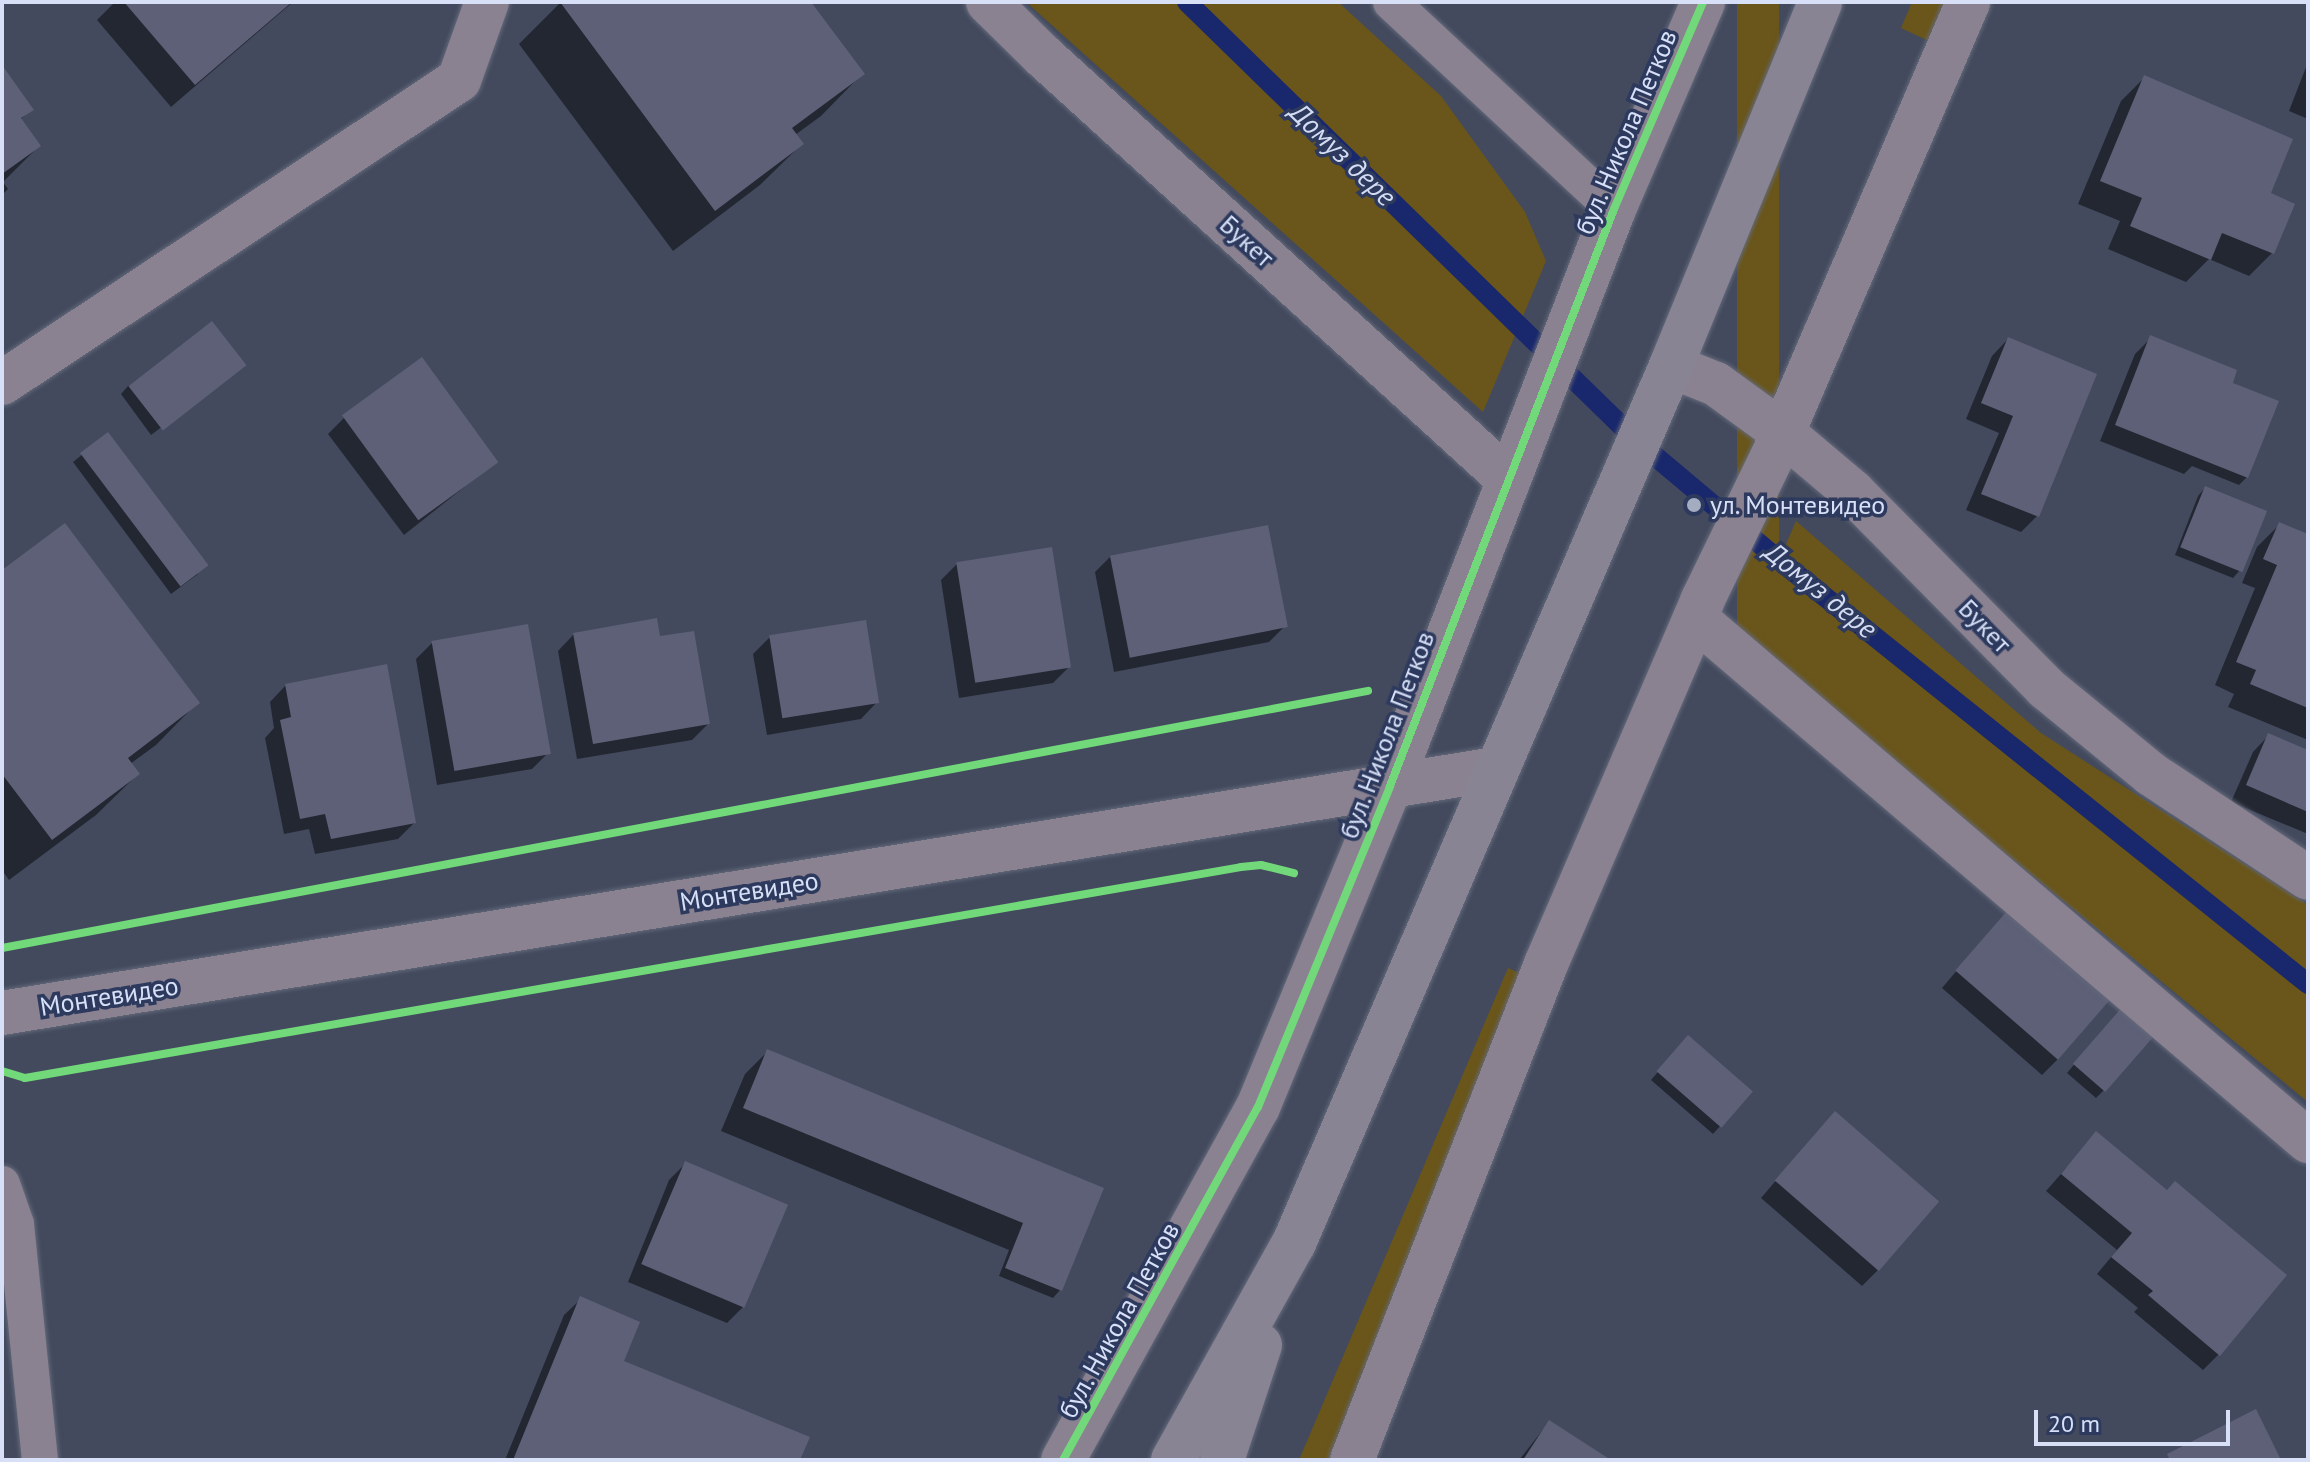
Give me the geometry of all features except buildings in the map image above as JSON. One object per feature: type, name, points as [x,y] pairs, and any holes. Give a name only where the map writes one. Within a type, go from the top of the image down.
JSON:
[{"type":"highway","points":[[1222,1460],[1294,1243],[1671,366],[1820,2]]},
{"type":"highway","points":[[1173,1460],[1294,1243]]},
{"type":"street","points":[[2,383],[459,80],[487,2]]},
{"type":"street","name":"Букет","points":[[988,2],[1043,56],[1514,461]]},
{"type":"street","name":"бул. Никола Петков","points":[[1063,1460],[1258,1107],[1390,786],[1614,209],[1703,2]]},
{"type":"street","points":[[1352,1460],[1546,964],[1699,610],[1778,442],[1968,2]]},
{"type":"street","name":"Букет","points":[[1671,366],[1716,384],[1778,442],[1853,492],[2046,688],[2151,774],[2308,878]]},
{"type":"street","points":[[1699,610],[2308,1141]]},
{"type":"street","name":"Монтевидео","points":[[2,1013],[1496,769]]},
{"type":"lane","points":[[1391,2],[1614,209]]},
{"type":"lane","points":[[2,1184],[16,1224],[40,1460]]},
{"type":"shaded area","points":[[1026,2],[1338,2],[1441,96],[1525,212],[1546,261],[1483,412]]},
{"type":"shaded area","points":[[1737,2],[1779,2],[1779,680],[1737,680]]},
{"type":"shaded area","points":[[1912,2],[1947,2],[1931,42],[1901,28]]},
{"type":"shaded area","points":[[1796,521],[2041,733],[2308,905],[2308,1102],[1745,639]]},
{"type":"shaded area","points":[[1508,968],[1531,978],[1336,1460],[1299,1460]]},
{"type":"waterway","name":"Домуз дере","points":[[1187,2],[1637,441],[1779,560],[2308,984]]},
{"type":"cycle path","points":[[1063,1460],[1258,1107],[1390,786],[1614,209],[1703,2]]},
{"type":"cycle path","points":[[2,948],[1368,691]]},
{"type":"cycle path","points":[[2,1071],[25,1078],[1241,867],[1261,865],[1294,873]]},
{"type":"place","name":"ул. Монтевидео","points":[[1694,505]]}]
